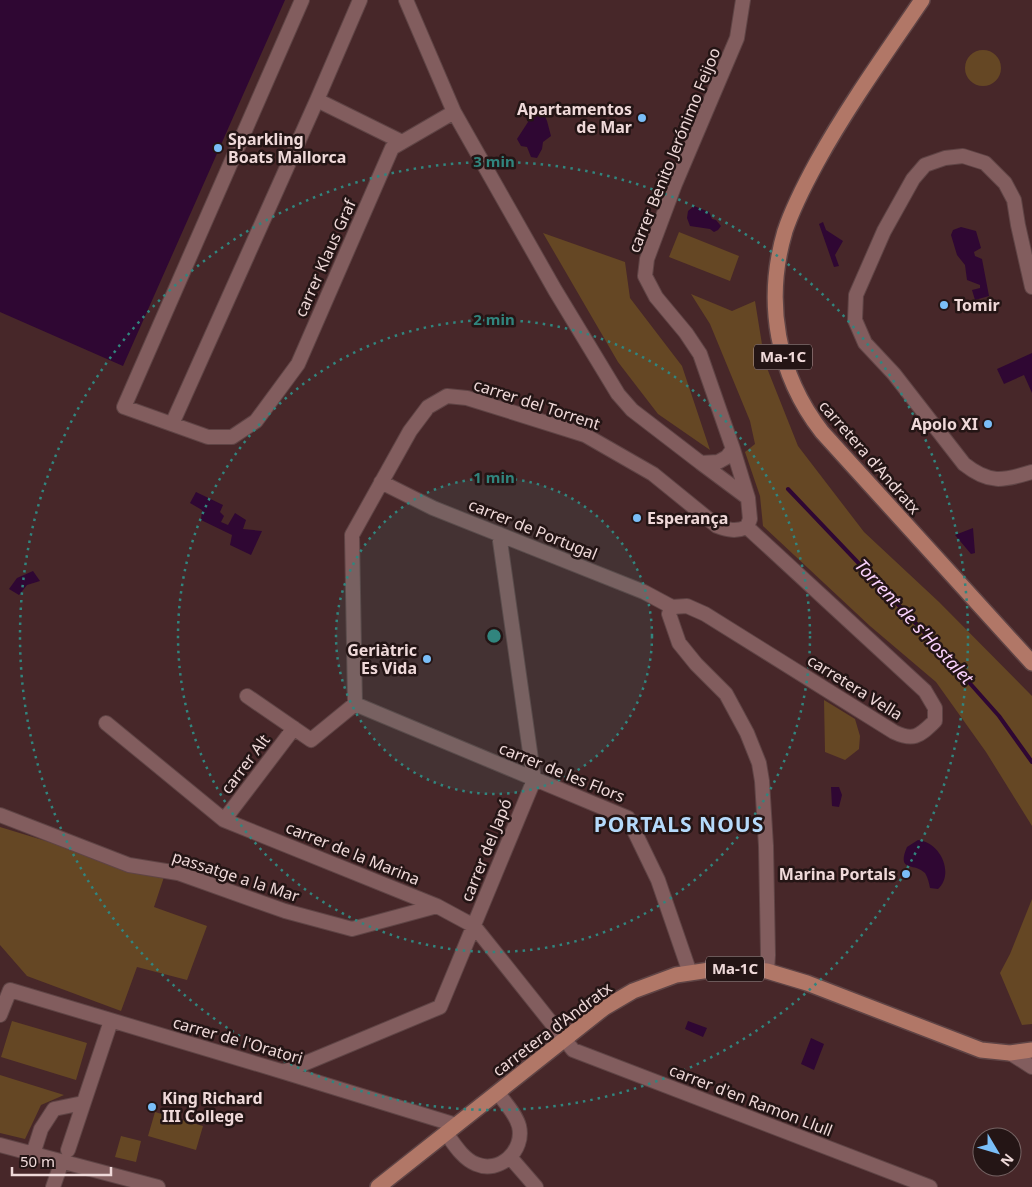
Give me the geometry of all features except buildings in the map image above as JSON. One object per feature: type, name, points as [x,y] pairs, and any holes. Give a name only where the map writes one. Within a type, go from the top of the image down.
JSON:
[{"type":"main road","name":"carretera d'Andratx","points":[[922,0],[833,134],[793,210],[781,249],[776,281],[776,313],[779,343],[787,371],[800,400],[822,432],[1032,663]]},
{"type":"main road","name":"carretera d'Andratx","points":[[378,1187],[604,1008],[633,991],[690,973],[729,969],[766,971],[841,996],[980,1050],[1010,1053],[1032,1050]]},
{"type":"street","name":"carrer Klaus Graf","points":[[302,0],[124,407],[208,437],[232,437],[256,421],[298,364],[392,148],[454,112]]},
{"type":"street","points":[[172,424],[360,0]]},
{"type":"street","points":[[406,0],[454,112],[555,290],[618,394],[632,410],[748,498]]},
{"type":"street","name":"carrer Benito Jerónimo Feijoo","points":[[742,0],[737,38],[675,184],[647,259],[645,276],[656,297],[686,333],[700,354],[748,498],[750,519],[746,526]]},
{"type":"street","points":[[317,100],[402,142]]},
{"type":"street","points":[[1031,281],[1014,200],[1006,183],[985,163],[963,156],[945,158],[926,166],[913,179],[884,231],[856,295],[855,320],[865,343],[894,374],[964,464],[975,472],[1000,480],[1032,472]]},
{"type":"street","name":"carrer del Torrent","points":[[355,704],[352,535],[410,431],[428,406],[447,396],[467,398],[585,435],[653,474],[717,526],[738,531],[746,526]]},
{"type":"street","points":[[701,463],[718,462],[727,457],[733,450]]},
{"type":"street","name":"carrer de Portugal","points":[[381,482],[432,508],[644,592],[672,608]]},
{"type":"street","name":"carretera Vella","points":[[672,608],[687,606],[705,614],[894,732],[905,737],[920,736],[935,721],[935,708],[925,690],[746,526]]},
{"type":"street","points":[[499,534],[534,780]]},
{"type":"street","points":[[672,608],[669,614],[679,643],[696,664],[726,694],[747,733],[759,763],[766,846],[768,956],[766,971]]},
{"type":"street","points":[[247,696],[311,740],[355,704]]},
{"type":"street","name":"carrer de les Flors","points":[[355,704],[628,818],[658,880],[690,973]]},
{"type":"street","name":"carrer de la Marina","points":[[106,723],[224,820],[437,906],[474,926],[563,1040]]},
{"type":"street","name":"carrer Alt","points":[[224,820],[294,728]]},
{"type":"street","name":"carrer del Japó","points":[[284,1072],[440,1007],[534,780]]},
{"type":"street","name":"passatge a la Mar","points":[[0,815],[130,865],[178,873],[286,911],[352,929],[437,906]]},
{"type":"street","name":"carrer de l'Oratori","points":[[0,1015],[10,990],[284,1072],[451,1129]]},
{"type":"street","points":[[68,1150],[111,1021]]},
{"type":"street","name":"carrer d'en Ramon Llull","points":[[563,1040],[572,1050],[930,1187]]},
{"type":"street","points":[[1010,1053],[1032,1066]]},
{"type":"street","points":[[451,1129],[463,1155],[475,1164],[484,1166],[496,1165],[510,1157],[518,1144],[520,1130],[516,1117],[498,1093]]},
{"type":"street","points":[[33,1154],[40,1129],[54,1109],[83,1104]]},
{"type":"street","points":[[0,1145],[158,1187]]},
{"type":"street","points":[[510,1157],[536,1187]]},
{"type":"street","points":[[54,1187],[60,1167]]},
{"type":"shaded area","points":[[0,0],[285,0],[123,366],[0,312]]},
{"type":"shaded area","points":[[983,50],[996,55],[1001,68],[996,81],[983,86],[970,81],[965,68],[970,55]]},
{"type":"shaded area","points":[[532,107],[542,109],[551,136],[543,142],[542,149],[537,158],[531,157],[527,147],[521,146],[517,139],[528,122],[524,110]]},
{"type":"shaded area","points":[[694,206],[709,212],[712,219],[716,220],[721,226],[718,230],[714,232],[710,229],[690,226],[687,218],[688,211]]},
{"type":"shaded area","points":[[823,222],[826,230],[843,241],[835,255],[839,266],[834,267],[819,224]]},
{"type":"shaded area","points":[[961,227],[976,231],[981,248],[974,252],[975,256],[982,259],[989,296],[975,300],[972,290],[980,288],[980,285],[967,280],[965,265],[957,255],[951,235],[953,230]]},
{"type":"shaded area","points":[[679,232],[739,256],[730,281],[669,257]]},
{"type":"shaded area","points":[[543,233],[625,262],[630,298],[682,366],[710,450],[658,414],[618,362]]},
{"type":"shaded area","points":[[691,294],[732,311],[755,301],[765,363],[798,446],[864,532],[939,602],[1032,696],[1032,826],[986,752],[936,682],[870,626],[763,526],[760,496],[745,452],[755,444],[750,421],[710,324]]},
{"type":"shaded area","points":[[1032,353],[1032,393],[1024,375],[1004,384],[997,369]]},
{"type":"shaded area","points":[[196,492],[223,505],[220,512],[224,516],[221,522],[228,525],[235,513],[246,520],[243,529],[262,531],[251,555],[230,545],[232,535],[201,520],[202,510],[190,503]]},
{"type":"shaded area","points":[[973,528],[975,553],[971,554],[955,535]]},
{"type":"shaded area","points":[[33,571],[40,581],[27,585],[19,595],[9,589],[17,578]]},
{"type":"shaded area","points":[[824,700],[855,719],[860,736],[859,749],[845,760],[825,752]]},
{"type":"shaded area","points":[[831,787],[839,787],[842,795],[839,807],[832,806]]},
{"type":"shaded area","points":[[0,827],[164,877],[154,907],[207,926],[187,980],[137,967],[121,1011],[27,976],[0,945]]},
{"type":"shaded area","points":[[918,840],[933,846],[943,859],[945,875],[938,889],[930,888],[925,873],[905,864],[904,855],[907,847]]},
{"type":"shaded area","points":[[1032,899],[1032,1024],[1022,1025],[1000,973],[1010,954]]},
{"type":"shaded area","points":[[12,1021],[87,1043],[76,1080],[1,1057]]},
{"type":"shaded area","points":[[688,1021],[707,1028],[703,1037],[685,1029]]},
{"type":"shaded area","points":[[811,1038],[824,1044],[814,1070],[801,1064]]},
{"type":"shaded area","points":[[0,1075],[64,1095],[41,1105],[25,1139],[0,1133]]},
{"type":"shaded area","points":[[155,1112],[203,1126],[196,1150],[148,1136]]},
{"type":"shaded area","points":[[121,1136],[141,1141],[136,1162],[115,1157]]},
{"type":"waterway","name":"Torrent de s'Hostalet","points":[[788,489],[927,635],[999,716],[1032,762]]},
{"type":"place","name":"Apartamentos de Mar","points":[[642,118]]},
{"type":"place","name":"Sparkling Boats Mallorca","points":[[218,148]]},
{"type":"place","name":"Tomir","points":[[944,305]]},
{"type":"place","name":"Apolo XI","points":[[988,424]]},
{"type":"place","name":"Esperança","points":[[637,518]]},
{"type":"place","name":"Geriàtric Es Vida","points":[[427,659]]},
{"type":"place","name":"Marina Portals","points":[[906,874]]},
{"type":"place","name":"King Richard III College","points":[[152,1107]]},
{"type":"district","name":"PORTALS NOUS","points":[[679,825]]}]
